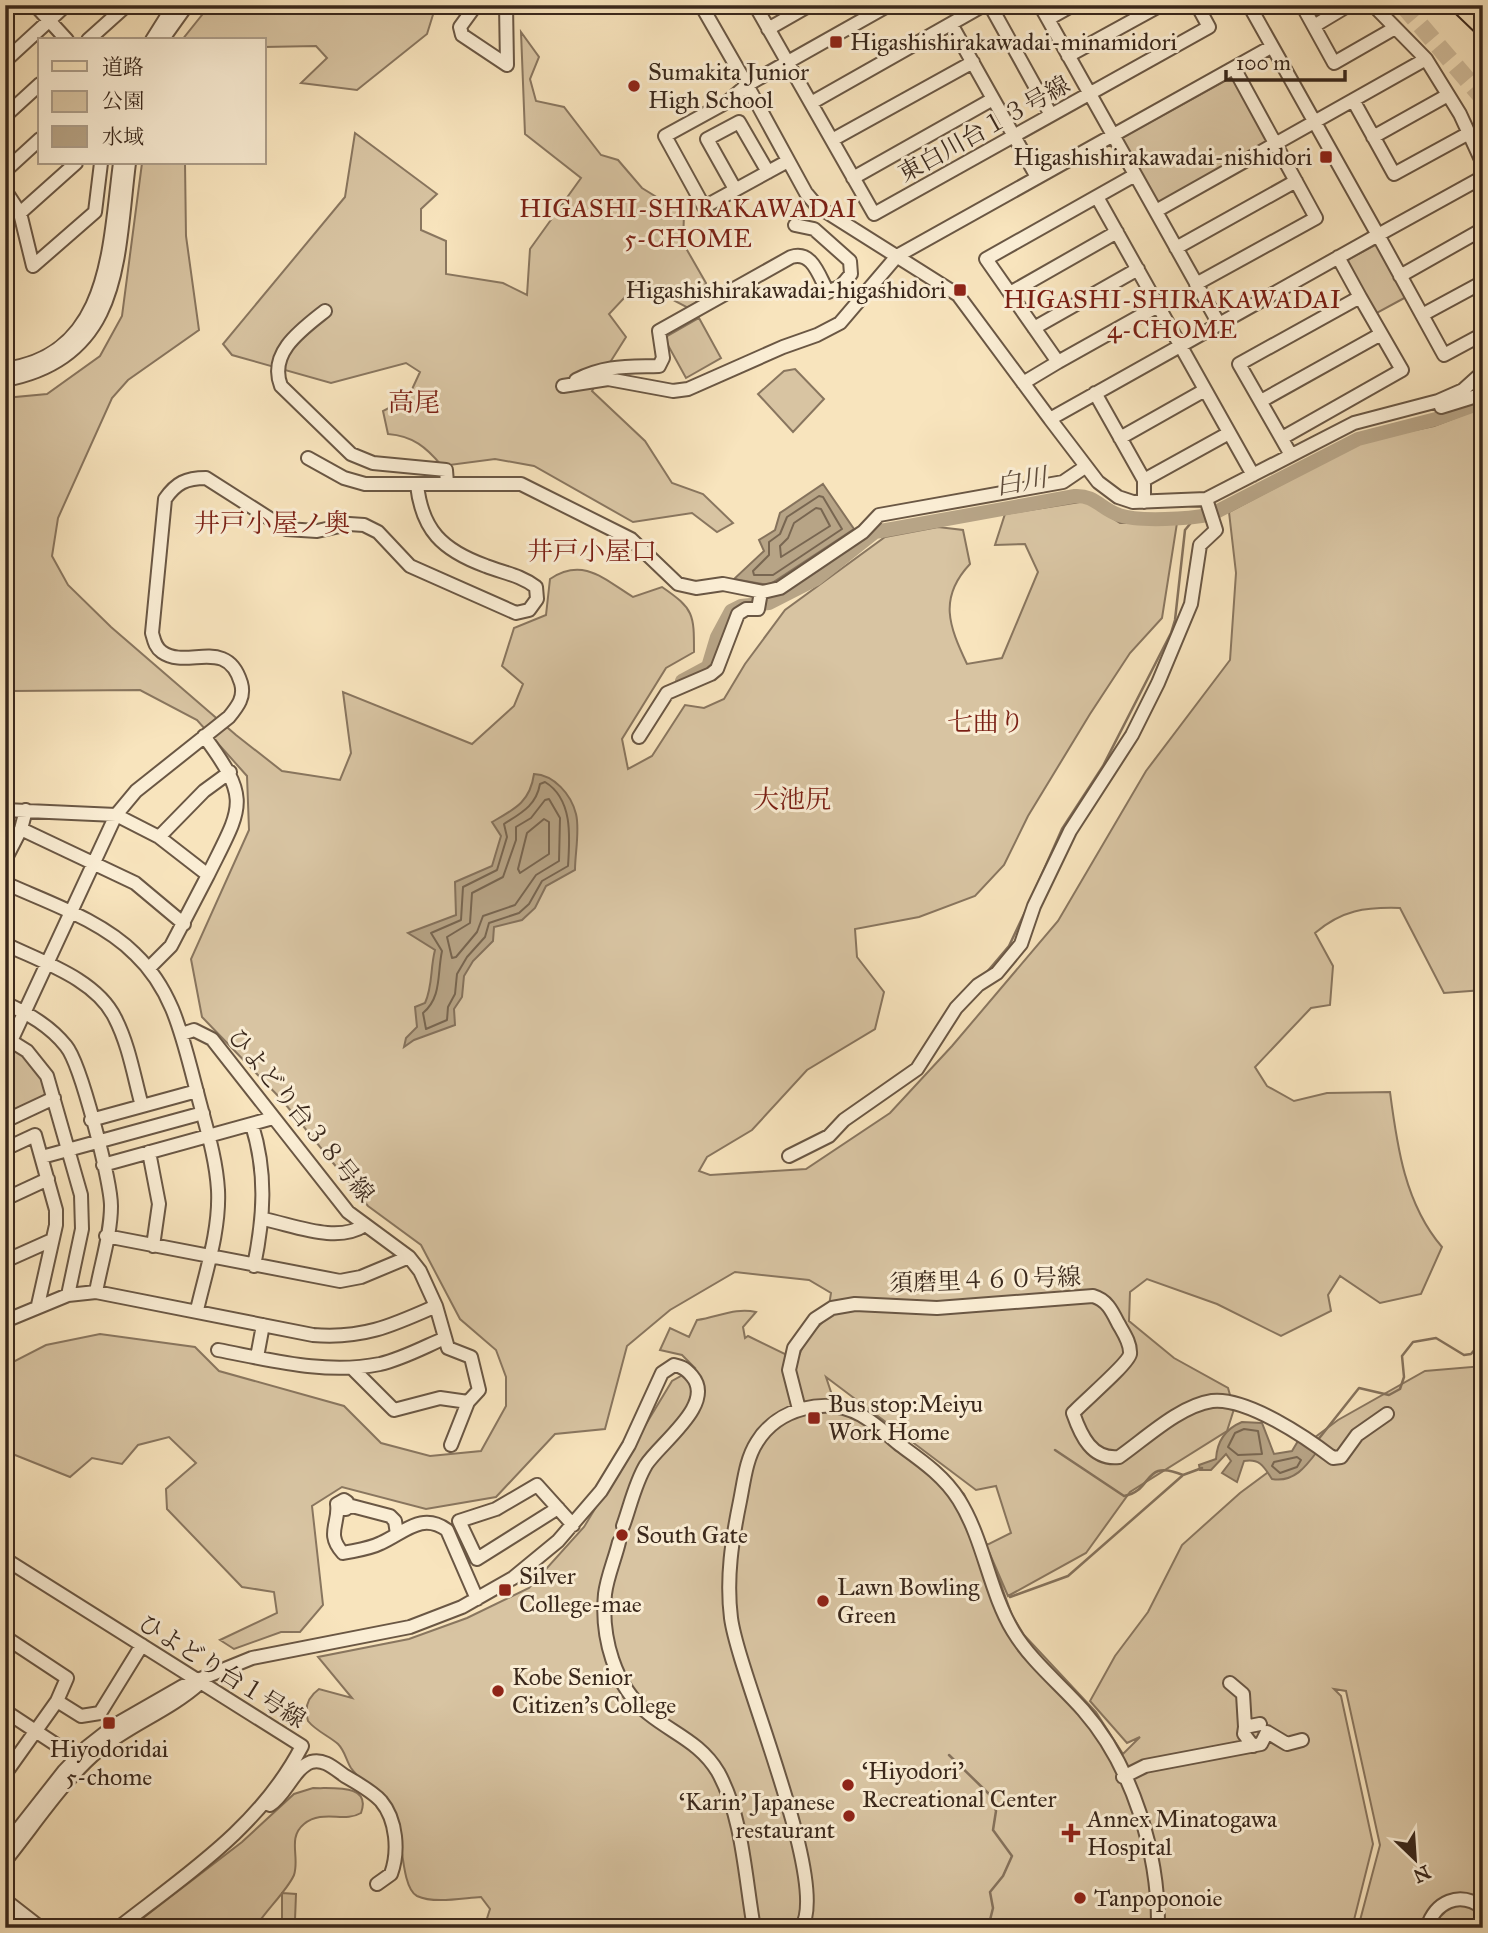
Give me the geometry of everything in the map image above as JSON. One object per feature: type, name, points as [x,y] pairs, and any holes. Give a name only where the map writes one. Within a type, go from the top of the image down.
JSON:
[{"type":"main road","points":[[1458,5],[1483,29]]},
{"type":"street","points":[[35,5],[65,38]]},
{"type":"street","points":[[5,61],[66,5]]},
{"type":"street","points":[[90,38],[127,5]]},
{"type":"street","points":[[153,38],[174,5]]},
{"type":"street","points":[[163,38],[187,5]]},
{"type":"street","points":[[476,5],[460,27],[462,35],[507,65],[506,5]]},
{"type":"street","points":[[701,5],[788,161],[817,206],[958,295],[1085,467],[1118,497],[1133,502],[1206,499],[1354,423],[1438,401],[1466,389],[1483,372]]},
{"type":"street","points":[[768,29],[810,5]]},
{"type":"street","points":[[811,103],[984,5]]},
{"type":"street","points":[[990,5],[1051,115]]},
{"type":"street","points":[[1040,5],[1219,324]]},
{"type":"street","points":[[1048,19],[1073,5]]},
{"type":"street","points":[[1068,56],[1161,5]]},
{"type":"street","name":"東白川台１３号線","points":[[758,6],[786,63],[874,214],[1209,27],[1197,5]]},
{"type":"street","points":[[1250,5],[1444,355],[1483,334]]},
{"type":"street","points":[[1302,5],[1334,63],[1395,28]]},
{"type":"street","points":[[1314,26],[1349,5]]},
{"type":"street","points":[[1373,5],[1426,59],[1469,132],[1483,164]]},
{"type":"street","points":[[788,161],[704,206],[665,136],[727,102],[747,85],[887,6]]},
{"type":"street","points":[[951,24],[1037,177]]},
{"type":"street","points":[[795,225],[814,229],[850,261],[851,275],[841,286],[828,292],[809,258],[799,254],[659,331],[663,358],[659,366],[625,365],[594,371],[563,386],[608,379],[673,391],[688,389],[817,335],[839,323],[897,256],[1271,47]]},
{"type":"street","points":[[1156,212],[1426,59]]},
{"type":"street","points":[[832,140],[973,62]]},
{"type":"street","points":[[1196,284],[1316,218],[1234,68]]},
{"type":"street","points":[[5,116],[38,86]]},
{"type":"street","points":[[1373,137],[1448,95]]},
{"type":"street","points":[[853,178],[993,99]]},
{"type":"street","points":[[1353,100],[1394,174],[1469,132]]},
{"type":"street","points":[[735,189],[707,139],[739,122],[768,172]]},
{"type":"street","points":[[5,171],[38,140]]},
{"type":"street","points":[[20,213],[75,164]]},
{"type":"street","points":[[5,190],[20,213],[33,266],[95,212],[101,164]]},
{"type":"street","points":[[5,369],[31,362],[58,348],[79,329],[90,314],[107,266],[120,164]]},
{"type":"street","points":[[5,380],[34,373],[61,360],[87,337],[102,316],[116,274],[129,164]]},
{"type":"street","points":[[1058,362],[986,259],[1135,176]]},
{"type":"street","points":[[1050,419],[1483,177]]},
{"type":"street","points":[[1176,248],[1296,181]]},
{"type":"street","points":[[1097,197],[1253,475]]},
{"type":"street","points":[[1400,276],[1483,229]]},
{"type":"street","points":[[1010,293],[1117,232]]},
{"type":"street","points":[[1282,438],[1402,370],[1338,257]]},
{"type":"street","points":[[1034,328],[1138,269]]},
{"type":"street","points":[[1422,316],[1483,282]]},
{"type":"street","points":[[1291,455],[1239,364],[1360,297]]},
{"type":"street","points":[[1023,383],[1158,306]]},
{"type":"street","points":[[325,311],[303,328],[278,358],[275,372],[281,386],[351,454],[373,463],[446,470],[447,483]]},
{"type":"street","points":[[1261,401],[1381,334]]},
{"type":"street","points":[[1120,438],[1205,390]]},
{"type":"street","points":[[1095,393],[1144,480],[1144,502]]},
{"type":"street","points":[[1438,401],[1441,408],[1483,394]]},
{"type":"street","points":[[1144,480],[1229,433]]},
{"type":"street","points":[[308,458],[344,478],[365,484],[521,484],[631,539],[678,584],[696,588],[723,584],[761,592],[780,589],[863,532],[879,515],[1063,482],[1085,467]]},
{"type":"street","points":[[5,1054],[116,815],[136,791],[240,703],[242,688],[238,673],[227,661],[211,655],[174,656],[163,653],[155,644],[152,633],[162,522],[165,499],[174,486],[190,478],[206,478],[286,528],[317,531],[349,524],[364,525],[378,532],[410,566],[516,613],[529,610],[537,599],[536,587],[523,578],[483,565],[440,542],[428,528],[420,510],[417,485]]},
{"type":"street","points":[[789,1156],[829,1136],[844,1120],[918,1069],[956,1008],[978,985],[997,973],[1021,944],[1034,906],[1070,831],[1132,735],[1158,683],[1191,604],[1200,545],[1205,537],[1216,530],[1206,499]]},
{"type":"street","points":[[639,737],[667,693],[711,674],[717,668],[738,614],[746,608],[758,609],[761,592]]},
{"type":"street","points":[[149,968],[171,946],[184,924],[232,828],[238,808],[237,789],[230,772],[204,736]]},
{"type":"street","points":[[159,837],[204,791],[230,772]]},
{"type":"street","points":[[5,810],[116,815],[159,837],[208,875]]},
{"type":"street","points":[[5,860],[21,829],[26,810]]},
{"type":"street","points":[[21,829],[135,883],[184,924]]},
{"type":"street","points":[[5,883],[104,930],[149,968],[169,998],[183,1034],[209,1135],[218,1191],[209,1256],[197,1310]]},
{"type":"street","points":[[5,944],[79,981],[114,1016],[142,1106]]},
{"type":"street","points":[[5,1003],[53,1030],[69,1049],[110,1187],[111,1209],[96,1292]]},
{"type":"street","name":"ひよどり台３８号線","points":[[183,1034],[194,1030],[212,1039],[348,1212],[398,1245],[409,1257],[421,1272],[436,1306],[445,1338]]},
{"type":"street","points":[[11,1041],[39,1063],[47,1076],[83,1213],[68,1295]]},
{"type":"street","points":[[91,1120],[197,1091]]},
{"type":"street","points":[[5,1121],[54,1098]]},
{"type":"street","points":[[42,1157],[203,1113]]},
{"type":"street","points":[[103,1164],[273,1118]]},
{"type":"street","points":[[252,1125],[259,1148],[263,1219],[254,1266]]},
{"type":"street","points":[[5,1149],[35,1135],[56,1210],[38,1306]]},
{"type":"street","points":[[149,1152],[159,1204],[153,1246]]},
{"type":"street","points":[[5,1199],[48,1179]]},
{"type":"street","points":[[263,1219],[339,1234],[354,1233],[365,1225]]},
{"type":"street","points":[[106,1236],[340,1281],[360,1278],[409,1257]]},
{"type":"street","points":[[5,1261],[52,1240]]},
{"type":"street","points":[[5,1321],[68,1295],[96,1292],[263,1325],[342,1337],[380,1331],[436,1306]]},
{"type":"street","name":"須磨里４６０号線","points":[[799,1409],[789,1370],[794,1348],[815,1318],[832,1308],[855,1304],[937,1308],[1093,1296],[1102,1298],[1111,1310],[1128,1342],[1130,1352],[1126,1364],[1098,1386],[1073,1413],[1078,1429],[1097,1455],[1119,1457],[1180,1415],[1213,1401],[1227,1402],[1284,1423],[1333,1458],[1341,1457],[1357,1435],[1387,1414]]},
{"type":"street","points":[[257,1357],[263,1325]]},
{"type":"street","points":[[218,1350],[330,1369],[352,1368],[382,1363],[445,1338],[448,1348],[471,1357],[479,1390],[468,1402],[451,1445]]},
{"type":"street","points":[[5,1846],[80,1760],[186,1695],[203,1681],[252,1658],[410,1627],[478,1599],[537,1559],[573,1525],[617,1467],[662,1373],[674,1366],[684,1367],[696,1380],[698,1400],[692,1413],[645,1467],[624,1527]]},
{"type":"street","points":[[352,1368],[394,1410],[440,1398],[468,1402]]},
{"type":"street","points":[[801,1928],[808,1912],[806,1886],[779,1770],[735,1640],[729,1565],[751,1454],[758,1440],[771,1426],[799,1409],[828,1406],[860,1415],[947,1483],[971,1523],[1013,1631],[1085,1712],[1110,1749],[1153,1854],[1159,1888],[1158,1928]]},
{"type":"street","points":[[558,1508],[477,1559],[460,1521],[496,1509],[537,1485],[558,1508],[573,1525]]},
{"type":"street","points":[[397,1534],[395,1521],[390,1516],[343,1507],[334,1532],[343,1553],[367,1549],[397,1534],[416,1524],[430,1521],[447,1530],[478,1599]]},
{"type":"street","points":[[620,1542],[606,1591],[606,1634],[610,1652],[620,1679],[635,1701],[650,1715],[693,1742],[716,1770],[729,1797],[754,1928]]},
{"type":"street","name":"ひよどり台１号線","points":[[5,1559],[203,1681],[302,1746],[266,1805],[229,1841],[118,1928]]},
{"type":"street","points":[[5,1637],[64,1674],[66,1683],[57,1701],[5,1774]]},
{"type":"street","points":[[57,1701],[82,1716],[100,1713],[142,1645]]},
{"type":"street","points":[[1230,1683],[1242,1694],[1244,1734],[1253,1746]]},
{"type":"street","points":[[5,1711],[80,1760]]},
{"type":"street","points":[[1245,1727],[1264,1728],[1287,1744],[1303,1740]]},
{"type":"street","points":[[1123,1777],[1145,1766],[1261,1744],[1264,1728]]},
{"type":"street","points":[[5,1861],[80,1760]]},
{"type":"street","points":[[266,1805],[277,1802],[304,1766],[314,1761],[327,1764],[370,1792],[387,1810],[395,1836],[391,1874],[377,1884]]},
{"type":"street","points":[[5,1900],[41,1928]]},
{"type":"street","points":[[1427,1928],[1437,1907],[1451,1900],[1466,1900],[1483,1908]]},
{"type":"street","points":[[5,1915],[21,1928]]},
{"type":"green space","points":[[210,5],[436,5],[427,34],[357,90],[301,83],[327,58],[316,46],[266,47],[266,38],[184,38]]},
{"type":"green space","points":[[521,32],[539,57],[530,79],[536,101],[564,107],[601,155],[618,160],[642,188],[684,214],[683,243],[706,283],[692,310],[639,282],[609,314],[626,337],[592,391],[645,441],[672,483],[703,494],[733,523],[717,532],[692,513],[633,522],[534,466],[495,459],[442,466],[418,444],[405,437],[388,434],[383,411],[408,398],[420,372],[406,363],[331,383],[232,355],[223,344],[345,197],[355,133],[437,194],[421,209],[421,230],[446,241],[446,274],[503,283],[527,295],[530,249],[581,178],[525,134]]},
{"type":"green space","points":[[1230,78],[1235,80],[1269,139],[1266,146],[1160,205],[1155,204],[1121,143],[1123,137]]},
{"type":"green space","points":[[142,164],[185,164],[186,236],[199,330],[128,380],[112,398],[58,518],[52,556],[68,585],[111,627],[282,771],[340,780],[351,753],[343,692],[472,744],[514,706],[523,684],[502,666],[514,628],[546,615],[550,579],[562,573],[583,570],[593,573],[633,597],[662,587],[680,601],[690,614],[694,652],[666,668],[622,739],[628,769],[652,756],[685,705],[704,708],[724,699],[745,664],[785,610],[885,537],[938,527],[963,530],[970,564],[954,589],[950,612],[955,637],[967,664],[1002,658],[1038,572],[1025,544],[995,545],[1005,514],[1086,501],[1120,523],[1177,523],[1162,618],[1130,653],[1090,714],[1028,816],[1004,865],[975,896],[919,917],[855,929],[857,957],[884,992],[875,1029],[807,1070],[752,1130],[707,1157],[699,1171],[710,1175],[806,1169],[890,1113],[952,1046],[1058,921],[1146,771],[1230,660],[1236,573],[1229,512],[1363,441],[1434,426],[1483,407],[1483,990],[1444,993],[1400,908],[1365,909],[1345,915],[1315,933],[1333,966],[1330,1005],[1311,1008],[1255,1067],[1267,1086],[1294,1101],[1327,1093],[1390,1092],[1400,1153],[1411,1193],[1429,1230],[1442,1247],[1421,1294],[1380,1303],[1340,1276],[1328,1295],[1331,1311],[1281,1336],[1217,1304],[1147,1279],[1130,1292],[1129,1321],[1174,1358],[1228,1388],[1234,1409],[1227,1431],[1130,1492],[1086,1553],[1008,1596],[989,1552],[1012,1615],[1024,1635],[1096,1712],[1123,1754],[1140,1737],[1127,1743],[1090,1701],[1115,1656],[1148,1612],[1182,1545],[1240,1493],[1338,1420],[1425,1371],[1483,1366],[1483,1928],[1358,1928],[1380,1845],[1346,1691],[1334,1689],[1341,1696],[1373,1844],[1352,1928],[484,1928],[490,1909],[481,1897],[432,1900],[417,1896],[408,1883],[398,1824],[391,1807],[356,1774],[338,1744],[308,1721],[308,1703],[319,1689],[352,1698],[318,1657],[409,1639],[467,1618],[529,1588],[584,1527],[672,1381],[695,1368],[682,1355],[660,1350],[670,1328],[689,1337],[697,1320],[734,1312],[756,1312],[743,1327],[745,1338],[748,1336],[797,1360],[807,1337],[827,1318],[831,1293],[809,1280],[735,1272],[670,1310],[627,1346],[605,1429],[555,1434],[496,1497],[426,1509],[342,1487],[312,1506],[323,1605],[300,1632],[281,1632],[234,1649],[220,1640],[277,1613],[274,1592],[242,1587],[167,1509],[166,1489],[196,1463],[169,1437],[138,1445],[122,1464],[92,1458],[70,1477],[5,1451],[5,1366],[46,1345],[100,1334],[195,1347],[219,1371],[344,1406],[381,1443],[430,1456],[481,1451],[506,1406],[506,1377],[496,1350],[460,1319],[421,1245],[368,1206],[282,1100],[202,1017],[191,959],[249,830],[247,776],[197,720],[140,690],[11,691],[5,687],[5,398],[47,394],[100,356],[122,316]],"holes":[[[826,1377],[976,1490],[996,1486],[1011,1533],[987,1545],[964,1494],[941,1469],[832,1395]]]},
{"type":"green space","points":[[1377,244],[1408,296],[1375,314],[1347,264],[1349,259]]},
{"type":"green space","points":[[699,318],[721,358],[686,378],[664,338]]},
{"type":"green space","points":[[795,369],[824,399],[793,432],[758,394],[784,371]]},
{"type":"green space","points":[[14,1048],[37,1066],[51,1097],[5,1117],[5,1067]]},
{"type":"green space","points":[[313,1788],[339,1788],[356,1792],[363,1803],[361,1813],[348,1817],[319,1817],[299,1829],[295,1842],[294,1875],[255,1928],[130,1928],[242,1842],[294,1794]]},
{"type":"green space","points":[[282,1893],[296,1894],[295,1920],[282,1920]]},
{"type":"water","points":[[823,484],[854,529],[769,585],[734,579],[764,551],[759,540],[775,530],[780,513]]},
{"type":"water","points":[[534,774],[555,782],[566,793],[574,807],[578,827],[575,870],[546,886],[535,908],[522,920],[494,927],[493,941],[473,961],[464,976],[462,997],[454,1009],[455,1025],[414,1040],[404,1047],[406,1038],[417,1027],[415,1007],[425,1003],[428,996],[435,950],[408,933],[456,915],[455,882],[492,866],[501,836],[492,822],[520,804],[529,791]]},
{"type":"water","points":[[1242,1422],[1262,1423],[1274,1454],[1292,1451],[1301,1436],[1319,1449],[1300,1472],[1280,1480],[1272,1479],[1261,1464],[1249,1460],[1244,1461],[1237,1482],[1222,1473],[1231,1461],[1226,1454],[1211,1470],[1200,1470],[1199,1465],[1216,1459],[1220,1441],[1227,1432]]},
{"type":"waterway","name":"白川","points":[[682,681],[708,667],[717,637],[731,611],[741,606],[769,603],[816,579],[875,532],[1075,496],[1088,498],[1128,517],[1165,519],[1212,514],[1358,439],[1436,419],[1483,402]]},
{"type":"waterway","points":[[1030,901],[1062,829],[1103,766],[1171,633],[1175,620],[1185,530],[1195,518]]},
{"type":"waterway","points":[[987,972],[1009,946],[1026,910]]},
{"type":"waterway","points":[[1317,1441],[1359,1388],[1389,1395],[1400,1389],[1404,1377],[1402,1356],[1413,1342],[1436,1338],[1464,1355],[1471,1354],[1483,1340]]},
{"type":"waterway","points":[[1055,1450],[1124,1496],[1133,1493],[1149,1477],[1161,1470],[1183,1475],[1202,1468]]},
{"type":"waterway","points":[[1010,1597],[1068,1576],[1182,1476]]},
{"type":"waterway","points":[[949,1755],[989,1794],[996,1811],[993,1830],[1012,1856],[1003,1876],[990,1892],[993,1908],[988,1928]]},
{"type":"waterway","points":[[5,1925],[9,1928]]},
{"type":"tunnel","points":[[1403,5],[1483,98]]},
{"type":"place","name":"Higashishirakawadai-minamidori","points":[[836,42]]},
{"type":"place","name":"Sumakita Junior High School","points":[[634,86]]},
{"type":"place","name":"Higashishirakawadai-nishidori","points":[[1326,157]]},
{"type":"place","name":"Higashishirakawadai-higashidori","points":[[960,290]]},
{"type":"place","name":"Bus stop:Meiyu Work Home","points":[[814,1418]]},
{"type":"place","name":"South Gate","points":[[622,1535]]},
{"type":"place","name":"Silver College-mae","points":[[505,1590]]},
{"type":"place","name":"Lawn Bowling Green","points":[[823,1601]]},
{"type":"place","name":"Kobe Senior Citizen’s College","points":[[498,1691]]},
{"type":"place","name":"Hiyodoridai 5-chome","points":[[109,1723]]},
{"type":"place","name":"‘Hiyodori’ Recreational Center","points":[[848,1785]]},
{"type":"place","name":"‘Karin’ Japanese restaurant","points":[[849,1816]]},
{"type":"place","name":"Annex Minatogawa Hospital","points":[[1071,1833]]},
{"type":"place","name":"Tanpoponoie","points":[[1080,1898]]},
{"type":"district","name":"HIGASHI-SHIRAKAWADAI 5-CHOME","points":[[688,223]]},
{"type":"district","name":"HIGASHI-SHIRAKAWADAI 4-CHOME","points":[[1172,314]]},
{"type":"district","name":"高尾","points":[[414,402]]},
{"type":"district","name":"井戸小屋ノ奥","points":[[272,523]]},
{"type":"district","name":"井戸小屋口","points":[[592,551]]},
{"type":"district","name":"七曲り","points":[[986,722]]},
{"type":"district","name":"大池尻","points":[[792,799]]}]
